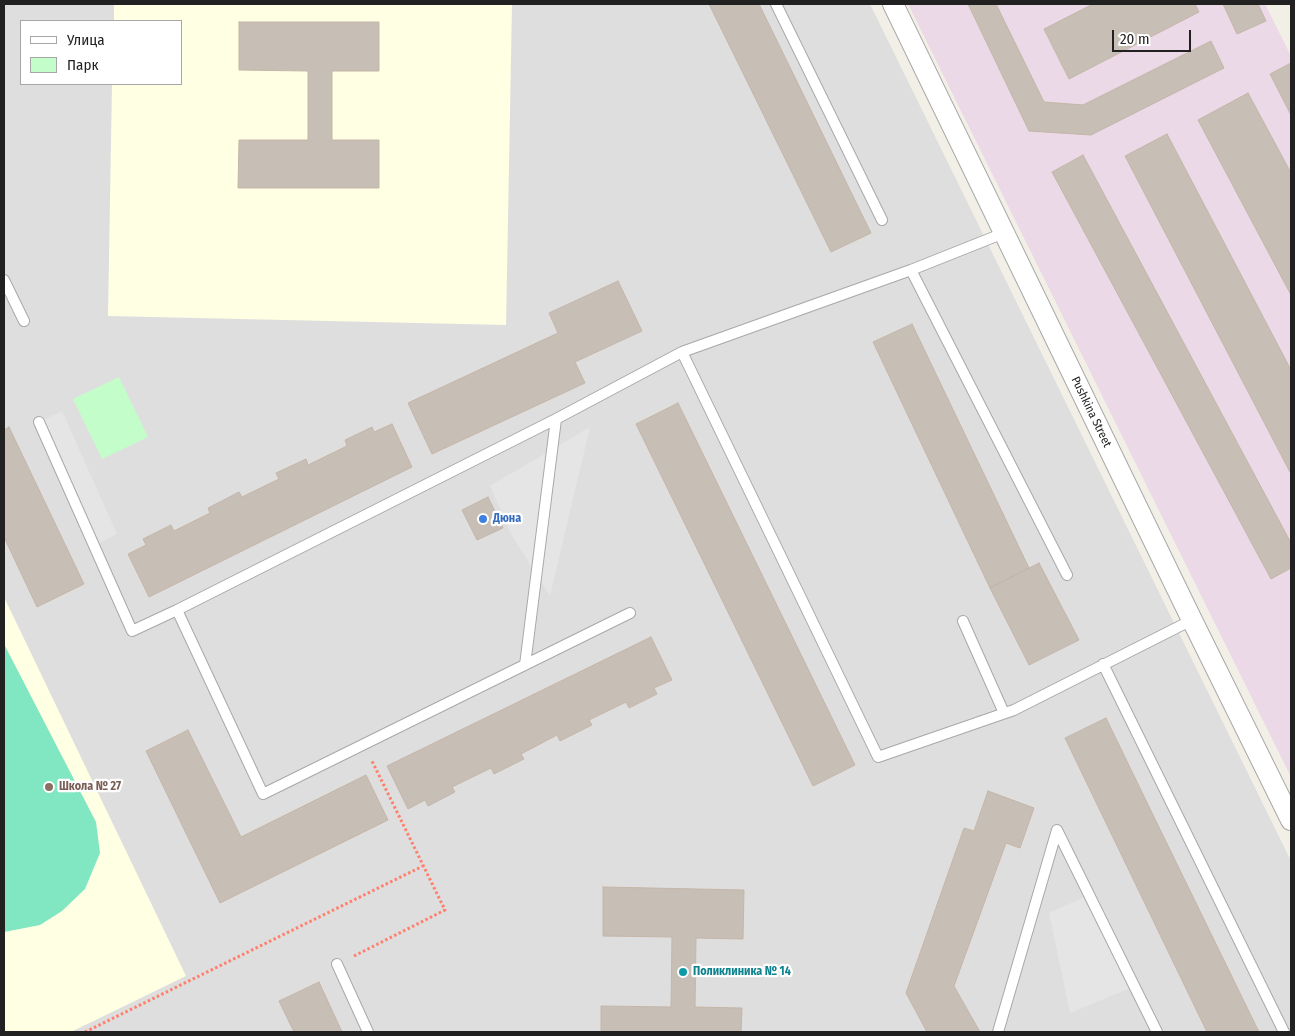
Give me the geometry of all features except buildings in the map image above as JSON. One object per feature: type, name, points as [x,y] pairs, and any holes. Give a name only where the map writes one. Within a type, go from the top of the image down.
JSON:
[{"type":"street","name":"Pushkina Street","points":[[893,4],[1291,820]]},
{"type":"lane","points":[[776,4],[882,220]]},
{"type":"lane","points":[[39,422],[132,631],[178,610],[556,419],[682,352],[911,270],[1004,233]]},
{"type":"lane","points":[[911,270],[1067,575]]},
{"type":"lane","points":[[4,280],[24,321]]},
{"type":"lane","points":[[682,352],[878,757],[1004,713],[1192,620]]},
{"type":"lane","points":[[525,666],[556,419]]},
{"type":"lane","points":[[178,610],[263,794],[630,614]]},
{"type":"lane","points":[[963,620],[1004,713]]},
{"type":"lane","points":[[1103,664],[1284,1032]]},
{"type":"lane","points":[[998,1032],[1057,830],[1157,1032]]},
{"type":"lane","points":[[337,964],[368,1032]]},
{"type":"path","points":[[337,964],[445,910],[364,745]]},
{"type":"path","points":[[85,1032],[423,866]]},
{"type":"shaded area","points":[[4,4],[870,4],[1291,861],[1291,1032],[4,1032]]},
{"type":"shaded area","points":[[114,4],[512,4],[506,325],[108,316],[112,85],[182,85],[182,20],[114,20]]},
{"type":"shaded area","points":[[908,4],[1265,4],[1291,56],[1291,777]]},
{"type":"shaded area","points":[[62,411],[117,534],[97,544],[39,422]]},
{"type":"shaded area","points":[[590,427],[550,596],[512,536],[490,486]]},
{"type":"shaded area","name":"Школа № 27","points":[[4,597],[186,976],[71,1032],[4,1032]]},
{"type":"shaded area","points":[[1095,892],[1140,984],[1070,1013],[1049,913]]},
{"type":"green space","points":[[119,377],[148,437],[102,459],[73,399]]},
{"type":"green space","points":[[4,644],[96,822],[100,853],[85,889],[62,911],[40,925],[4,932]]},
{"type":"place","name":"Дюна","points":[[483,519]]},
{"type":"place","name":"Школа № 27","points":[[49,787]]},
{"type":"place","name":"Поликлиника № 14","points":[[683,972]]}]
